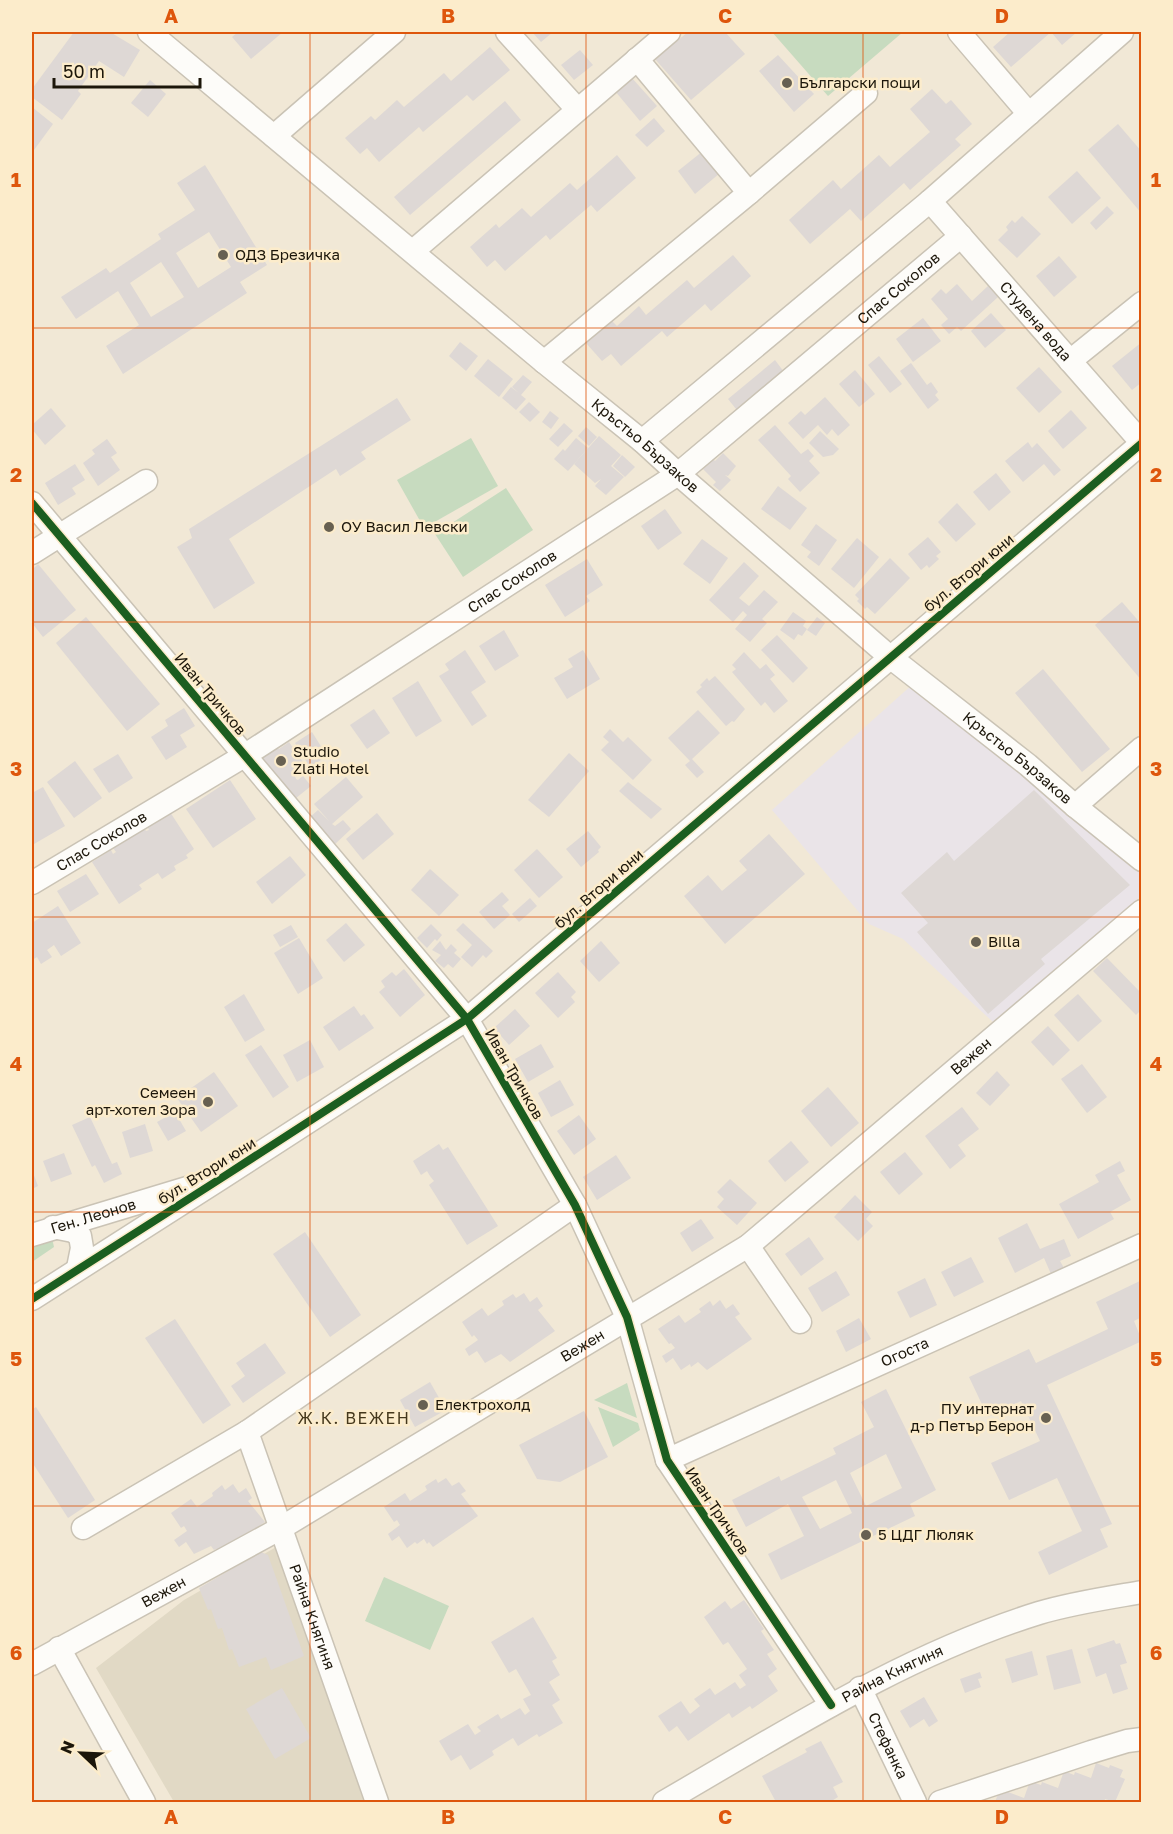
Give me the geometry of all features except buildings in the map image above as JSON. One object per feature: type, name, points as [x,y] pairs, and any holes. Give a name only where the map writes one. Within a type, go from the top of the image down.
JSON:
[{"type":"street","points":[[274,136],[394,32]]},
{"type":"street","points":[[507,32],[577,109]]},
{"type":"street","points":[[413,251],[669,32]]},
{"type":"street","points":[[959,32],[1029,114]]},
{"type":"street","points":[[642,441],[930,201],[1122,32]]},
{"type":"street","name":"Кръстьо Бързаков","points":[[157,34],[274,136],[642,441],[890,657],[1028,765],[1142,860]]},
{"type":"street","points":[[637,59],[749,193]]},
{"type":"street","points":[[544,362],[866,93]]},
{"type":"street","name":"Студена вода","points":[[930,201],[1142,443]]},
{"type":"street","name":"Спас Соколов","points":[[32,883],[244,756],[678,474],[961,236]]},
{"type":"street","points":[[1070,361],[1142,303]]},
{"type":"street","name":"бул. Втори юни","points":[[32,1299],[467,1019],[1142,443]]},
{"type":"street","points":[[32,553],[146,481]]},
{"type":"street","name":"Иван Тричков","points":[[32,503],[467,1019],[575,1205],[627,1317],[667,1460],[831,1705]]},
{"type":"street","points":[[1075,806],[1142,747]]},
{"type":"street","name":"Вежен","points":[[32,1664],[281,1528],[748,1246],[1142,911]]},
{"type":"street","name":"Ген. Леонов","points":[[32,1235],[224,1177]]},
{"type":"street","points":[[83,1528],[247,1432],[575,1205]]},
{"type":"street","points":[[53,1227],[73,1231],[80,1236],[82,1248],[78,1269]]},
{"type":"street","name":"Огоста","points":[[667,1460],[1142,1245]]},
{"type":"street","points":[[748,1246],[800,1322]]},
{"type":"street","name":"Райна Княгиня","points":[[247,1432],[377,1803]]},
{"type":"street","name":"Райна Княгиня","points":[[664,1803],[831,1705],[920,1659],[1008,1623],[1075,1604],[1142,1592]]},
{"type":"street","points":[[59,1648],[144,1803]]},
{"type":"street","name":"Стефанка","points":[[860,1689],[915,1803]]},
{"type":"street","points":[[940,1803],[1091,1752],[1142,1739]]},
{"type":"shaded area","points":[[913,684],[1141,871],[1141,896],[993,1022],[903,939],[869,924],[772,810]]},
{"type":"shaded area","points":[[278,1546],[364,1802],[174,1802],[96,1668],[184,1600]]},
{"type":"green space","points":[[772,32],[903,32],[828,96]]},
{"type":"green space","points":[[471,438],[498,486],[424,528],[397,480]]},
{"type":"green space","points":[[506,488],[533,530],[463,577],[435,534]]},
{"type":"green space","points":[[52,1238],[54,1247],[32,1262],[32,1245]]},
{"type":"green space","points":[[627,1383],[637,1418],[594,1400]]},
{"type":"green space","points":[[598,1407],[638,1423],[640,1430],[613,1447]]},
{"type":"green space","points":[[384,1577],[449,1606],[430,1650],[365,1621]]},
{"type":"cycle path","points":[[32,1299],[467,1019],[1142,443]]},
{"type":"cycle path","points":[[32,503],[467,1019],[575,1205],[627,1317],[667,1460],[831,1705]]},
{"type":"place","name":"Български пощи","points":[[787,83]]},
{"type":"place","name":"ОДЗ Брезичка","points":[[223,255]]},
{"type":"place","name":"ОУ Васил Левски","points":[[329,527]]},
{"type":"place","name":"Studio Zlati Hotel","points":[[281,761]]},
{"type":"place","name":"Billa","points":[[976,942]]},
{"type":"place","name":"Семеен арт-хотел Зора","points":[[208,1102]]},
{"type":"place","name":"Електрохолд","points":[[423,1405]]},
{"type":"place","name":"ПУ интернат д-р Петър Берон","points":[[1046,1418]]},
{"type":"place","name":"5 ЦДГ Люляк","points":[[866,1535]]},
{"type":"district","name":"Ж.К. ВЕЖЕН","points":[[354,1418]]}]
